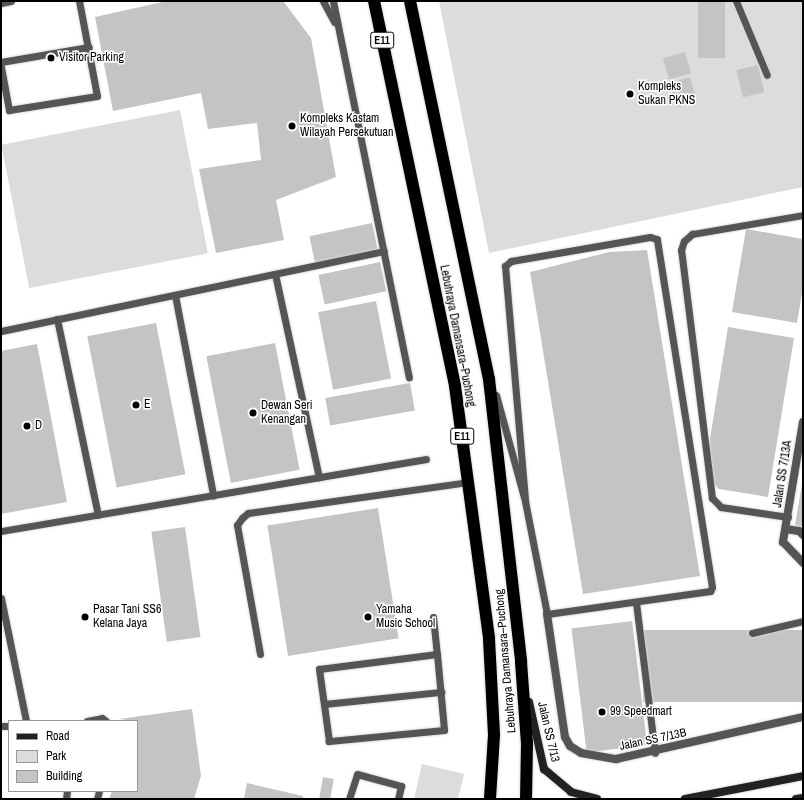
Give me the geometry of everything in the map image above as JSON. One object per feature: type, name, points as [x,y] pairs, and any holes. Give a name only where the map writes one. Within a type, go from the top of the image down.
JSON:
[{"type":"highway","name":"Lebuhraya Damansara–Puchong","points":[[374,1],[455,386],[490,639],[494,735],[490,799]]},
{"type":"highway","name":"Lebuhraya Damansara–Puchong","points":[[410,1],[489,379],[522,662],[527,743],[526,799]]},
{"type":"street","name":"Jalan SS 7/13A","points":[[803,422],[783,542],[803,563]]},
{"type":"street","points":[[786,529],[799,531],[803,535]]},
{"type":"street","name":"Jalan SS 7/13B","points":[[547,614],[565,737],[570,746],[581,753],[616,759],[655,753],[803,717]]},
{"type":"street","name":"Jalan SS 7/13","points":[[522,662],[539,755],[544,769],[571,792],[597,799]]},
{"type":"street","points":[[685,799],[803,776]]},
{"type":"street","points":[[796,799],[803,798]]},
{"type":"lane","points":[[1,3],[11,1]]},
{"type":"lane","points":[[1,67],[9,110],[97,96],[79,1]]},
{"type":"lane","points":[[323,1],[338,29]]},
{"type":"lane","points":[[332,1],[409,377]]},
{"type":"lane","points":[[736,1],[766,75]]},
{"type":"lane","points":[[1,62],[88,47]]},
{"type":"lane","points":[[788,517],[721,507],[712,498],[681,250],[684,241],[692,234],[803,215]]},
{"type":"lane","points":[[471,296],[525,501],[547,614],[636,603],[707,592],[712,587],[657,239],[654,237],[511,261],[505,266],[525,501]]},
{"type":"lane","points":[[1,331],[384,251]]},
{"type":"lane","points":[[275,274],[319,477]]},
{"type":"lane","points":[[175,295],[213,495]]},
{"type":"lane","points":[[57,319],[98,515]]},
{"type":"lane","points":[[1,531],[426,459]]},
{"type":"lane","points":[[260,654],[237,525],[248,513],[468,482]]},
{"type":"lane","points":[[1,598],[26,720]]},
{"type":"lane","points":[[636,603],[655,753]]},
{"type":"lane","points":[[433,617],[437,654],[441,692],[444,730],[329,741],[319,669],[437,654]]},
{"type":"lane","points":[[752,633],[803,621]]},
{"type":"lane","points":[[324,704],[441,692]]},
{"type":"lane","points":[[92,720],[102,718],[105,720]]},
{"type":"lane","points":[[349,799],[357,774],[401,786],[398,799]]},
{"type":"green space","name":"Kompleks Sukan PKNS","points":[[439,1],[803,1],[803,187],[489,253]]},
{"type":"green space","points":[[180,110],[208,253],[29,288],[1,145]]},
{"type":"green space","points":[[422,764],[464,774],[458,799],[414,799]]},
{"type":"building","name":"Kompleks Kastam Wilayah Persekutuan","points":[[167,1],[283,1],[311,38],[336,177],[276,200],[284,240],[216,253],[199,169],[261,160],[257,123],[208,129],[201,93],[113,111],[95,17]]},
{"type":"building","points":[[698,1],[725,1],[725,58],[698,58]]},
{"type":"building","points":[[685,52],[691,73],[669,79],[663,58]]},
{"type":"building","points":[[758,65],[764,92],[743,97],[737,70]]},
{"type":"building","points":[[690,77],[697,102],[677,108],[670,83]]},
{"type":"building","points":[[372,223],[378,252],[316,266],[309,236]]},
{"type":"building","points":[[746,229],[803,239],[803,287],[797,323],[732,312]]},
{"type":"building","points":[[647,250],[700,576],[583,594],[530,272],[609,252]]},
{"type":"building","points":[[380,262],[386,291],[325,304],[318,275]]},
{"type":"building","points":[[376,301],[391,379],[333,390],[318,312]]},
{"type":"building","name":"E","points":[[156,323],[185,474],[117,488],[87,336]]},
{"type":"building","points":[[728,327],[794,338],[768,497],[719,489],[711,481],[708,451]]},
{"type":"building","name":"Dewan Seri Kenangan","points":[[275,343],[300,470],[231,483],[206,356]]},
{"type":"building","name":"D","points":[[37,344],[67,502],[1,514],[1,351]]},
{"type":"building","points":[[410,383],[415,411],[330,426],[325,398]]},
{"type":"building","points":[[802,484],[803,485],[803,527],[795,525]]},
{"type":"building","points":[[378,508],[399,638],[288,656],[267,526]]},
{"type":"building","points":[[185,527],[200,637],[167,642],[151,532]]},
{"type":"building","points":[[632,621],[647,745],[587,753],[571,628]]},
{"type":"building","points":[[643,630],[803,630],[803,702],[643,702]]},
{"type":"building","points":[[192,709],[201,776],[194,799],[109,799],[112,792],[138,792],[138,720],[119,719]]},
{"type":"building","points":[[323,777],[334,779],[330,799],[319,799]]},
{"type":"building","points":[[247,783],[303,796],[303,799],[244,799]]},
{"type":"place","name":"Visitor Parking","points":[[51,58]]},
{"type":"place","name":"Kompleks Sukan PKNS","points":[[630,94]]},
{"type":"place","name":"Kompleks Kastam Wilayah Persekutuan","points":[[292,126]]},
{"type":"place","name":"E","points":[[136,405]]},
{"type":"place","name":"Dewan Seri Kenangan","points":[[253,413]]},
{"type":"place","name":"D","points":[[27,426]]},
{"type":"place","name":"Pasar Tani SS6 Kelana Jaya","points":[[85,617]]},
{"type":"place","name":"Yamaha Music School","points":[[368,617]]},
{"type":"place","name":"99 Speedmart","points":[[602,712]]}]
